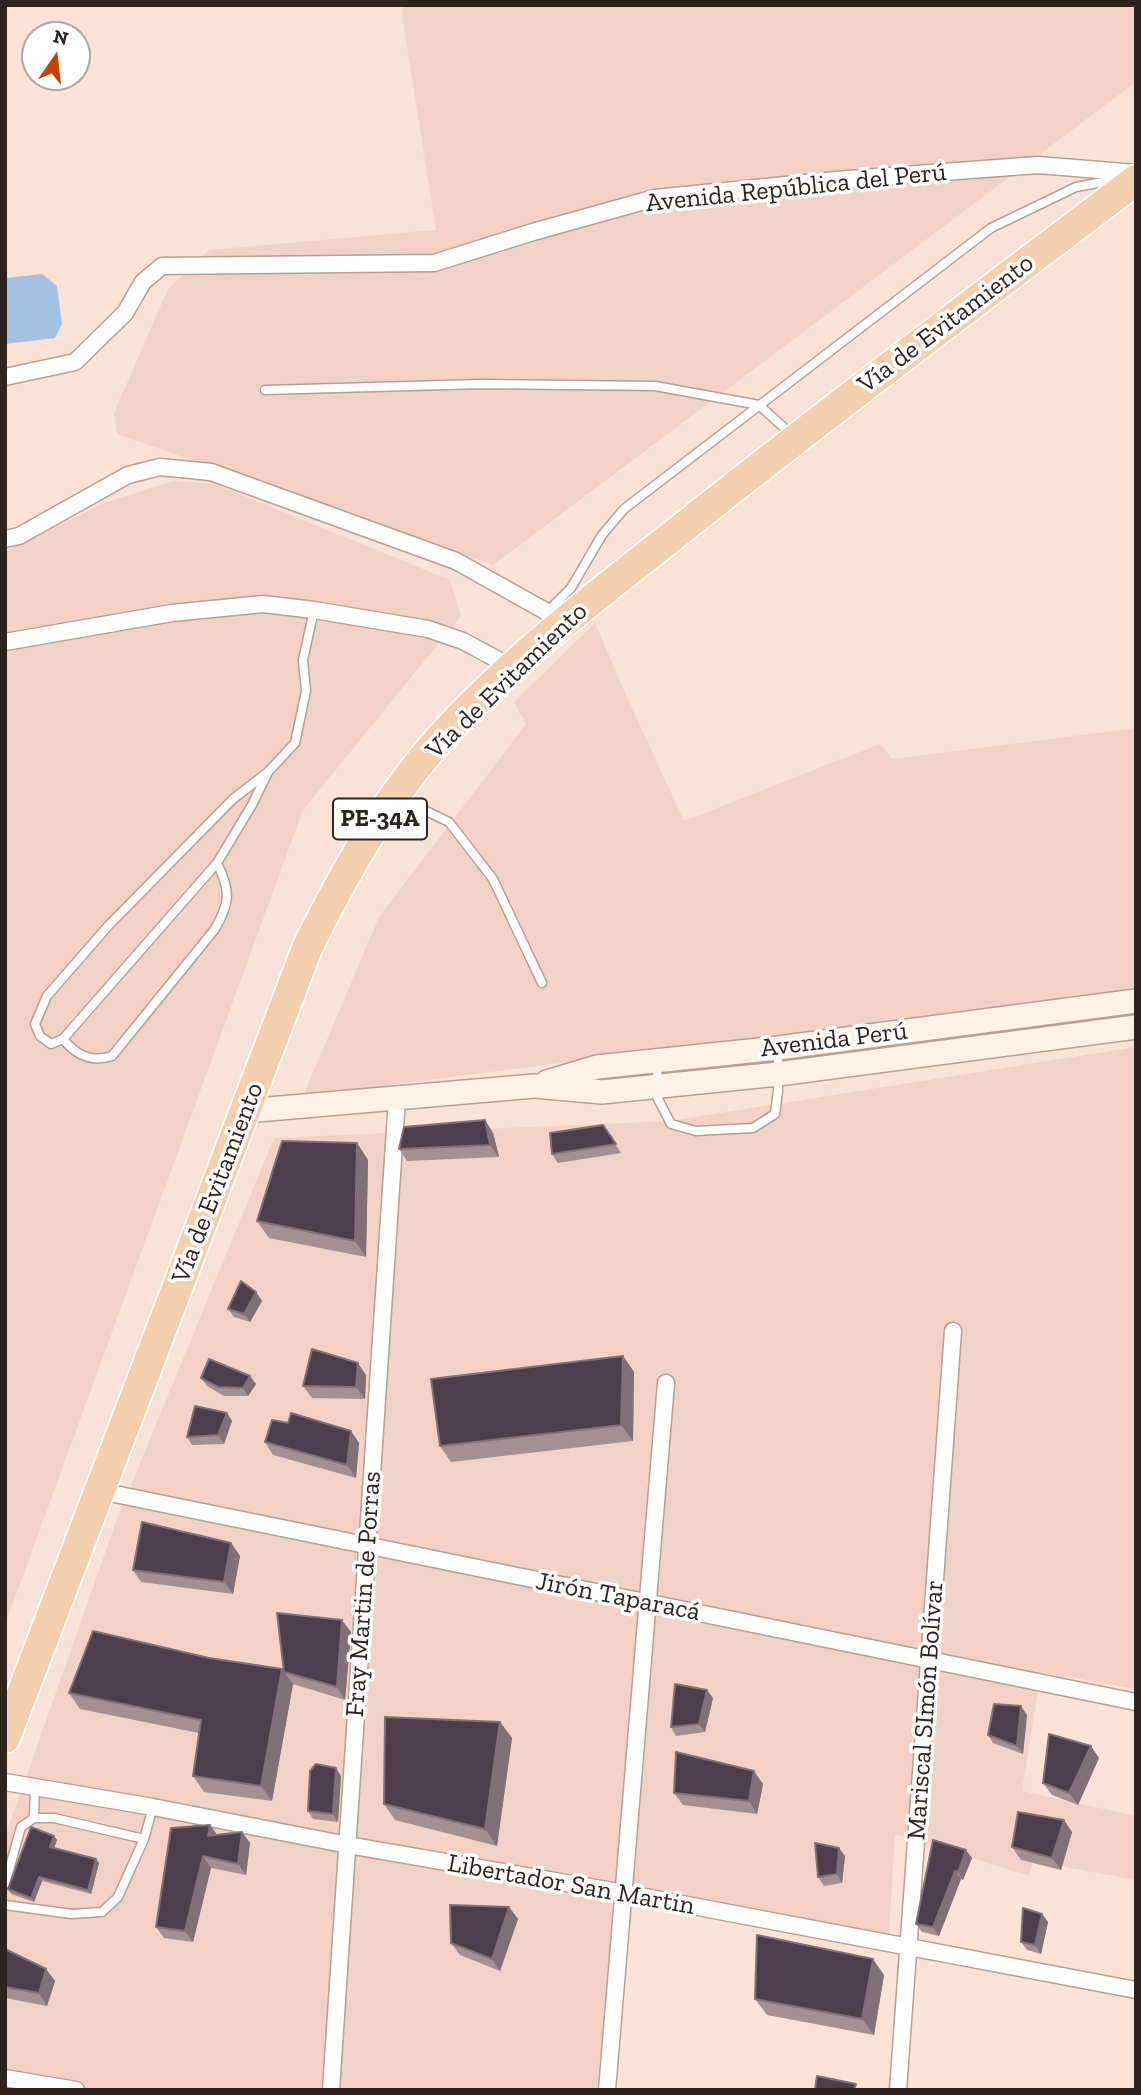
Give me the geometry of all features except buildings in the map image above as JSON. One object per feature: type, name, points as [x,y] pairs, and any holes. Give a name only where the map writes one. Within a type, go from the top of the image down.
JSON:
[{"type":"highway","name":"Vía de Evitamiento","points":[[5,1738],[308,946],[346,870],[396,796],[447,731],[513,668],[552,619],[796,438],[1136,176]]},
{"type":"main road","name":"Avenida Perú","points":[[534,1086],[597,1067],[778,1048],[1136,1001]]},
{"type":"main road","name":"Avenida Perú","points":[[246,1111],[534,1086],[602,1092],[778,1073],[1136,1027]]},
{"type":"street","name":"Avenida República del Perú","points":[[5,377],[75,362],[125,313],[143,282],[162,266],[434,264],[533,232],[655,198],[836,180],[1038,165],[1136,176]]},
{"type":"street","points":[[5,539],[19,537],[128,475],[160,467],[211,472],[456,561],[552,619]]},
{"type":"street","points":[[5,642],[172,613],[263,604],[428,629],[463,641],[513,668]]},
{"type":"street","name":"Fray Martin de Porras","points":[[331,2090],[397,1099]]},
{"type":"street","name":"Mariscal SImón Bolívar","points":[[898,2090],[953,1331]]},
{"type":"street","points":[[607,2090],[666,1382]]},
{"type":"street","name":"Jirón Taparacá","points":[[100,1491],[1136,1702]]},
{"type":"street","name":"Libertador San Martin","points":[[5,1782],[624,1893],[1136,1990]]},
{"type":"street","points":[[5,2078],[76,2090]]},
{"type":"lane","points":[[552,619],[602,535],[624,509],[991,228],[1076,187],[1136,176]]},
{"type":"lane","points":[[265,390],[481,384],[656,387],[759,405],[796,438]]},
{"type":"lane","points":[[268,772],[216,863],[63,1039],[51,1044],[40,1035],[35,1024],[47,996],[108,926],[233,799],[268,772],[295,743],[306,691],[303,660],[314,610]]},
{"type":"lane","points":[[396,796],[449,822],[493,879],[542,983]]},
{"type":"lane","points":[[63,1039],[77,1054],[101,1060],[112,1056],[215,929],[226,910],[228,894],[216,863]]},
{"type":"lane","points":[[657,1060],[658,1099],[671,1124],[696,1131],[753,1128],[775,1114],[778,1048]]},
{"type":"lane","points":[[34,1818],[36,1787]]},
{"type":"lane","points":[[5,1905],[72,1914],[102,1912],[118,1897],[144,1839],[153,1807]]},
{"type":"lane","points":[[5,1884],[21,1827],[34,1818],[54,1818],[144,1839]]},
{"type":"shaded area","points":[[403,5],[1136,5],[1136,82],[493,565],[117,434],[114,413],[168,289],[209,250],[436,230],[402,15]]},
{"type":"shaded area","points":[[173,481],[215,484],[450,580],[461,616],[303,810],[5,1625],[5,552],[104,503]]},
{"type":"shaded area","points":[[595,623],[684,821],[880,744],[893,759],[1136,728],[1136,995],[716,1043],[303,1096],[379,917],[526,724],[514,702]]},
{"type":"shaded area","points":[[1136,1047],[1136,1689],[1041,1672],[1022,1791],[1136,1816],[1136,1880],[1033,1861],[1029,1876],[895,1834],[889,1934],[616,1887],[597,2090],[5,2090],[5,1837],[117,1519],[274,1138],[670,1121]]},
{"type":"water","points":[[42,274],[57,286],[62,324],[55,338],[5,344],[5,278]]}]
